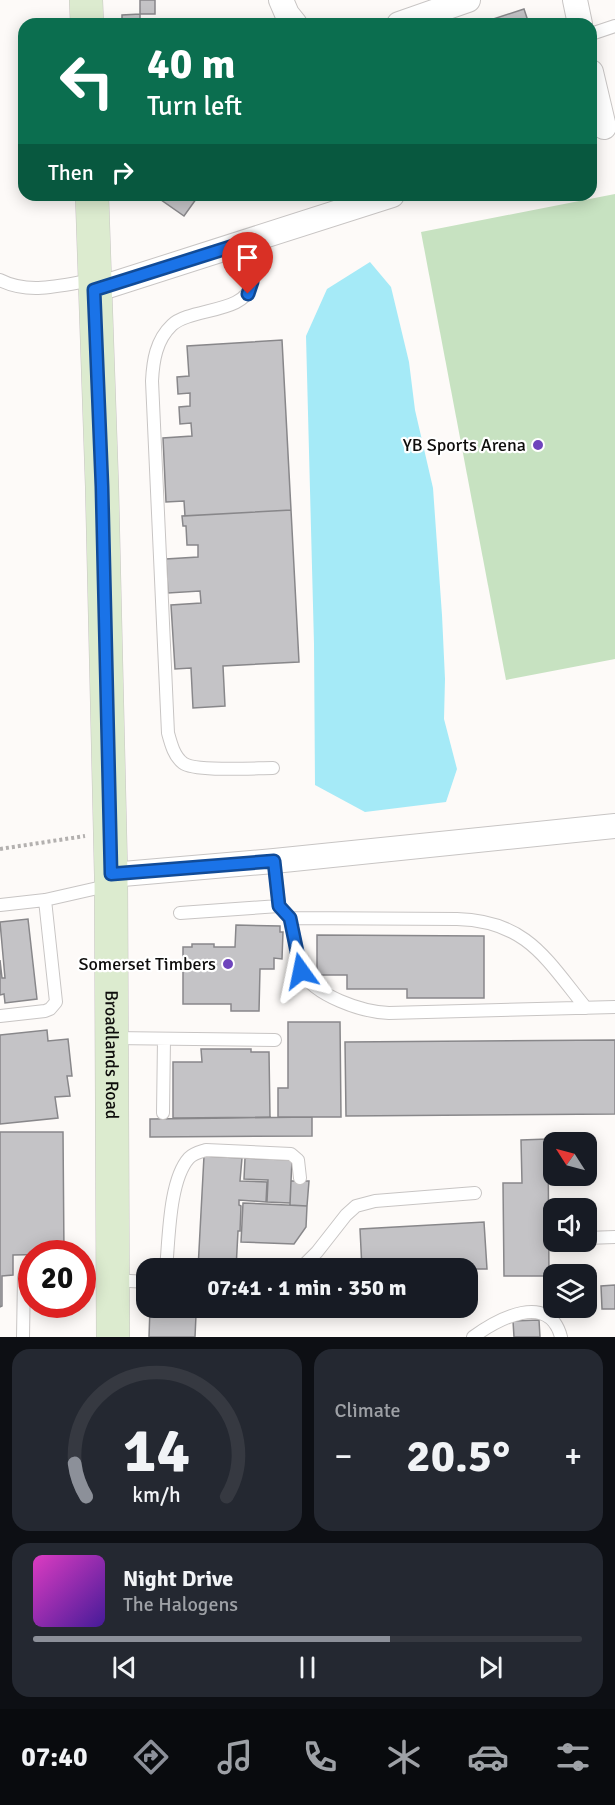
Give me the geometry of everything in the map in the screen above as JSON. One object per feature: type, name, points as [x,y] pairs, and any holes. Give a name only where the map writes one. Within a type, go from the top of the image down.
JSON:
[{"type":"main road","points":[[86,0],[87,18]]},
{"type":"main road","name":"Broadlands Road","points":[[92,201],[102,487],[111,880],[113,1337]]},
{"type":"street","points":[[281,0],[290,18]]},
{"type":"street","points":[[575,0],[579,18]]},
{"type":"street","points":[[415,18],[462,1]]},
{"type":"street","points":[[597,100],[603,128]]},
{"type":"street","points":[[94,285],[243,243],[373,201]]},
{"type":"street","points":[[111,880],[615,826]]},
{"type":"lane","points":[[597,32],[615,26]]},
{"type":"lane","points":[[243,243],[252,282],[248,294],[238,301],[183,317],[172,325],[162,338],[153,358],[152,381],[168,733],[179,760],[193,768],[273,768]]},
{"type":"lane","points":[[0,280],[11,285],[34,289],[94,285]]},
{"type":"lane","points":[[274,861],[279,906],[290,918],[301,971],[305,978],[316,988],[367,1010],[389,1013],[615,1007]]},
{"type":"lane","points":[[0,905],[45,900],[111,880]]},
{"type":"lane","points":[[0,1016],[45,1011],[56,1002],[45,900]]},
{"type":"lane","points":[[180,913],[279,906]]},
{"type":"lane","points":[[290,918],[475,919],[493,923],[510,930],[543,954],[586,1008]]},
{"type":"lane","points":[[111,1038],[275,1040]]},
{"type":"lane","points":[[163,1113],[164,1039]]},
{"type":"lane","points":[[167,1258],[176,1181],[195,1153],[206,1150],[291,1154],[298,1160],[300,1178]]},
{"type":"lane","points":[[311,1258],[356,1206],[375,1201],[475,1193]]},
{"type":"lane","points":[[597,1238],[615,1237]]},
{"type":"lane","points":[[112,1280],[136,1281]]},
{"type":"lane","points":[[474,1337],[500,1320],[531,1312],[543,1314],[555,1322],[561,1337]]},
{"type":"lane","points":[[23,1318],[23,1337]]},
{"type":"path","points":[[0,849],[109,832]]},
{"type":"green space","name":"YB Sports Arena","points":[[615,194],[615,659],[506,680],[421,232],[579,201],[597,201],[597,198]]},
{"type":"water","points":[[370,262],[391,287],[409,362],[415,410],[433,488],[442,615],[444,719],[457,769],[446,802],[365,812],[315,785],[314,644],[306,336],[327,289]]},
{"type":"building","points":[[140,0],[155,0],[155,14],[140,14]]},
{"type":"building","points":[[524,9],[527,18],[496,18]]},
{"type":"building","points":[[140,14],[140,18],[122,18],[122,15]]},
{"type":"building","points":[[163,201],[195,201],[184,216]]},
{"type":"building","points":[[282,340],[291,510],[185,516],[184,501],[166,502],[163,438],[192,436],[191,423],[180,424],[179,407],[190,406],[190,393],[178,394],[177,377],[189,376],[187,346]]},
{"type":"building","points":[[291,510],[299,662],[223,666],[225,706],[193,708],[191,668],[175,669],[171,605],[201,603],[200,591],[168,593],[166,559],[198,557],[198,545],[187,545],[186,526],[183,526],[182,516]]},
{"type":"building","points":[[28,919],[37,999],[5,1003],[4,994],[0,995],[0,960],[2,978],[5,978],[0,922]]},
{"type":"building","name":"Somerset Timbers","points":[[236,925],[280,926],[280,932],[283,932],[282,959],[274,958],[274,969],[260,969],[259,1011],[231,1011],[231,1004],[183,1004],[183,947],[192,947],[192,944],[214,944],[214,947],[235,947]]},
{"type":"building","points":[[317,935],[484,936],[484,998],[407,998],[407,989],[347,989],[347,975],[317,975]]},
{"type":"building","points":[[288,1022],[340,1022],[341,1117],[278,1117],[278,1088],[288,1088]]},
{"type":"building","points":[[47,1030],[48,1041],[68,1039],[72,1076],[67,1076],[70,1096],[55,1097],[58,1118],[0,1124],[0,1035]]},
{"type":"building","points":[[615,1040],[615,1114],[346,1116],[345,1042]]},
{"type":"building","points":[[201,1049],[251,1049],[251,1052],[269,1052],[270,1117],[173,1118],[173,1062],[202,1062]]},
{"type":"building","points":[[312,1117],[312,1136],[150,1137],[150,1119]]},
{"type":"building","points":[[0,1132],[63,1132],[64,1240],[18,1240],[18,1255],[13,1255],[13,1275],[2,1276],[2,1306],[0,1307]]},
{"type":"building","points":[[543,1139],[543,1186],[548,1186],[548,1198],[543,1198],[543,1252],[549,1252],[549,1264],[543,1264],[543,1276],[504,1276],[503,1183],[522,1183],[521,1140]]},
{"type":"building","points":[[204,1156],[242,1158],[240,1181],[267,1182],[266,1202],[239,1200],[241,1206],[240,1231],[238,1231],[237,1258],[199,1258]]},
{"type":"building","points":[[245,1158],[292,1160],[290,1203],[267,1202],[268,1180],[244,1179]]},
{"type":"building","points":[[291,1181],[309,1181],[307,1206],[290,1205]]},
{"type":"building","points":[[243,1203],[307,1206],[306,1227],[294,1244],[241,1242]]},
{"type":"building","points":[[484,1222],[487,1269],[478,1269],[478,1258],[361,1258],[360,1229]]},
{"type":"building","points":[[615,1285],[615,1309],[602,1309],[601,1286]]},
{"type":"building","points":[[150,1318],[196,1318],[195,1337],[149,1337]]},
{"type":"building","points":[[539,1320],[540,1337],[514,1337],[513,1321]]},
{"type":"place","name":"YB Sports Arena","points":[[538,445]]},
{"type":"place","name":"Somerset Timbers","points":[[228,964]]},
{"type":"route","points":[[248,294],[252,282],[243,243],[94,290],[102,487],[111,874],[274,861],[279,906],[290,918],[301,971]]}]
